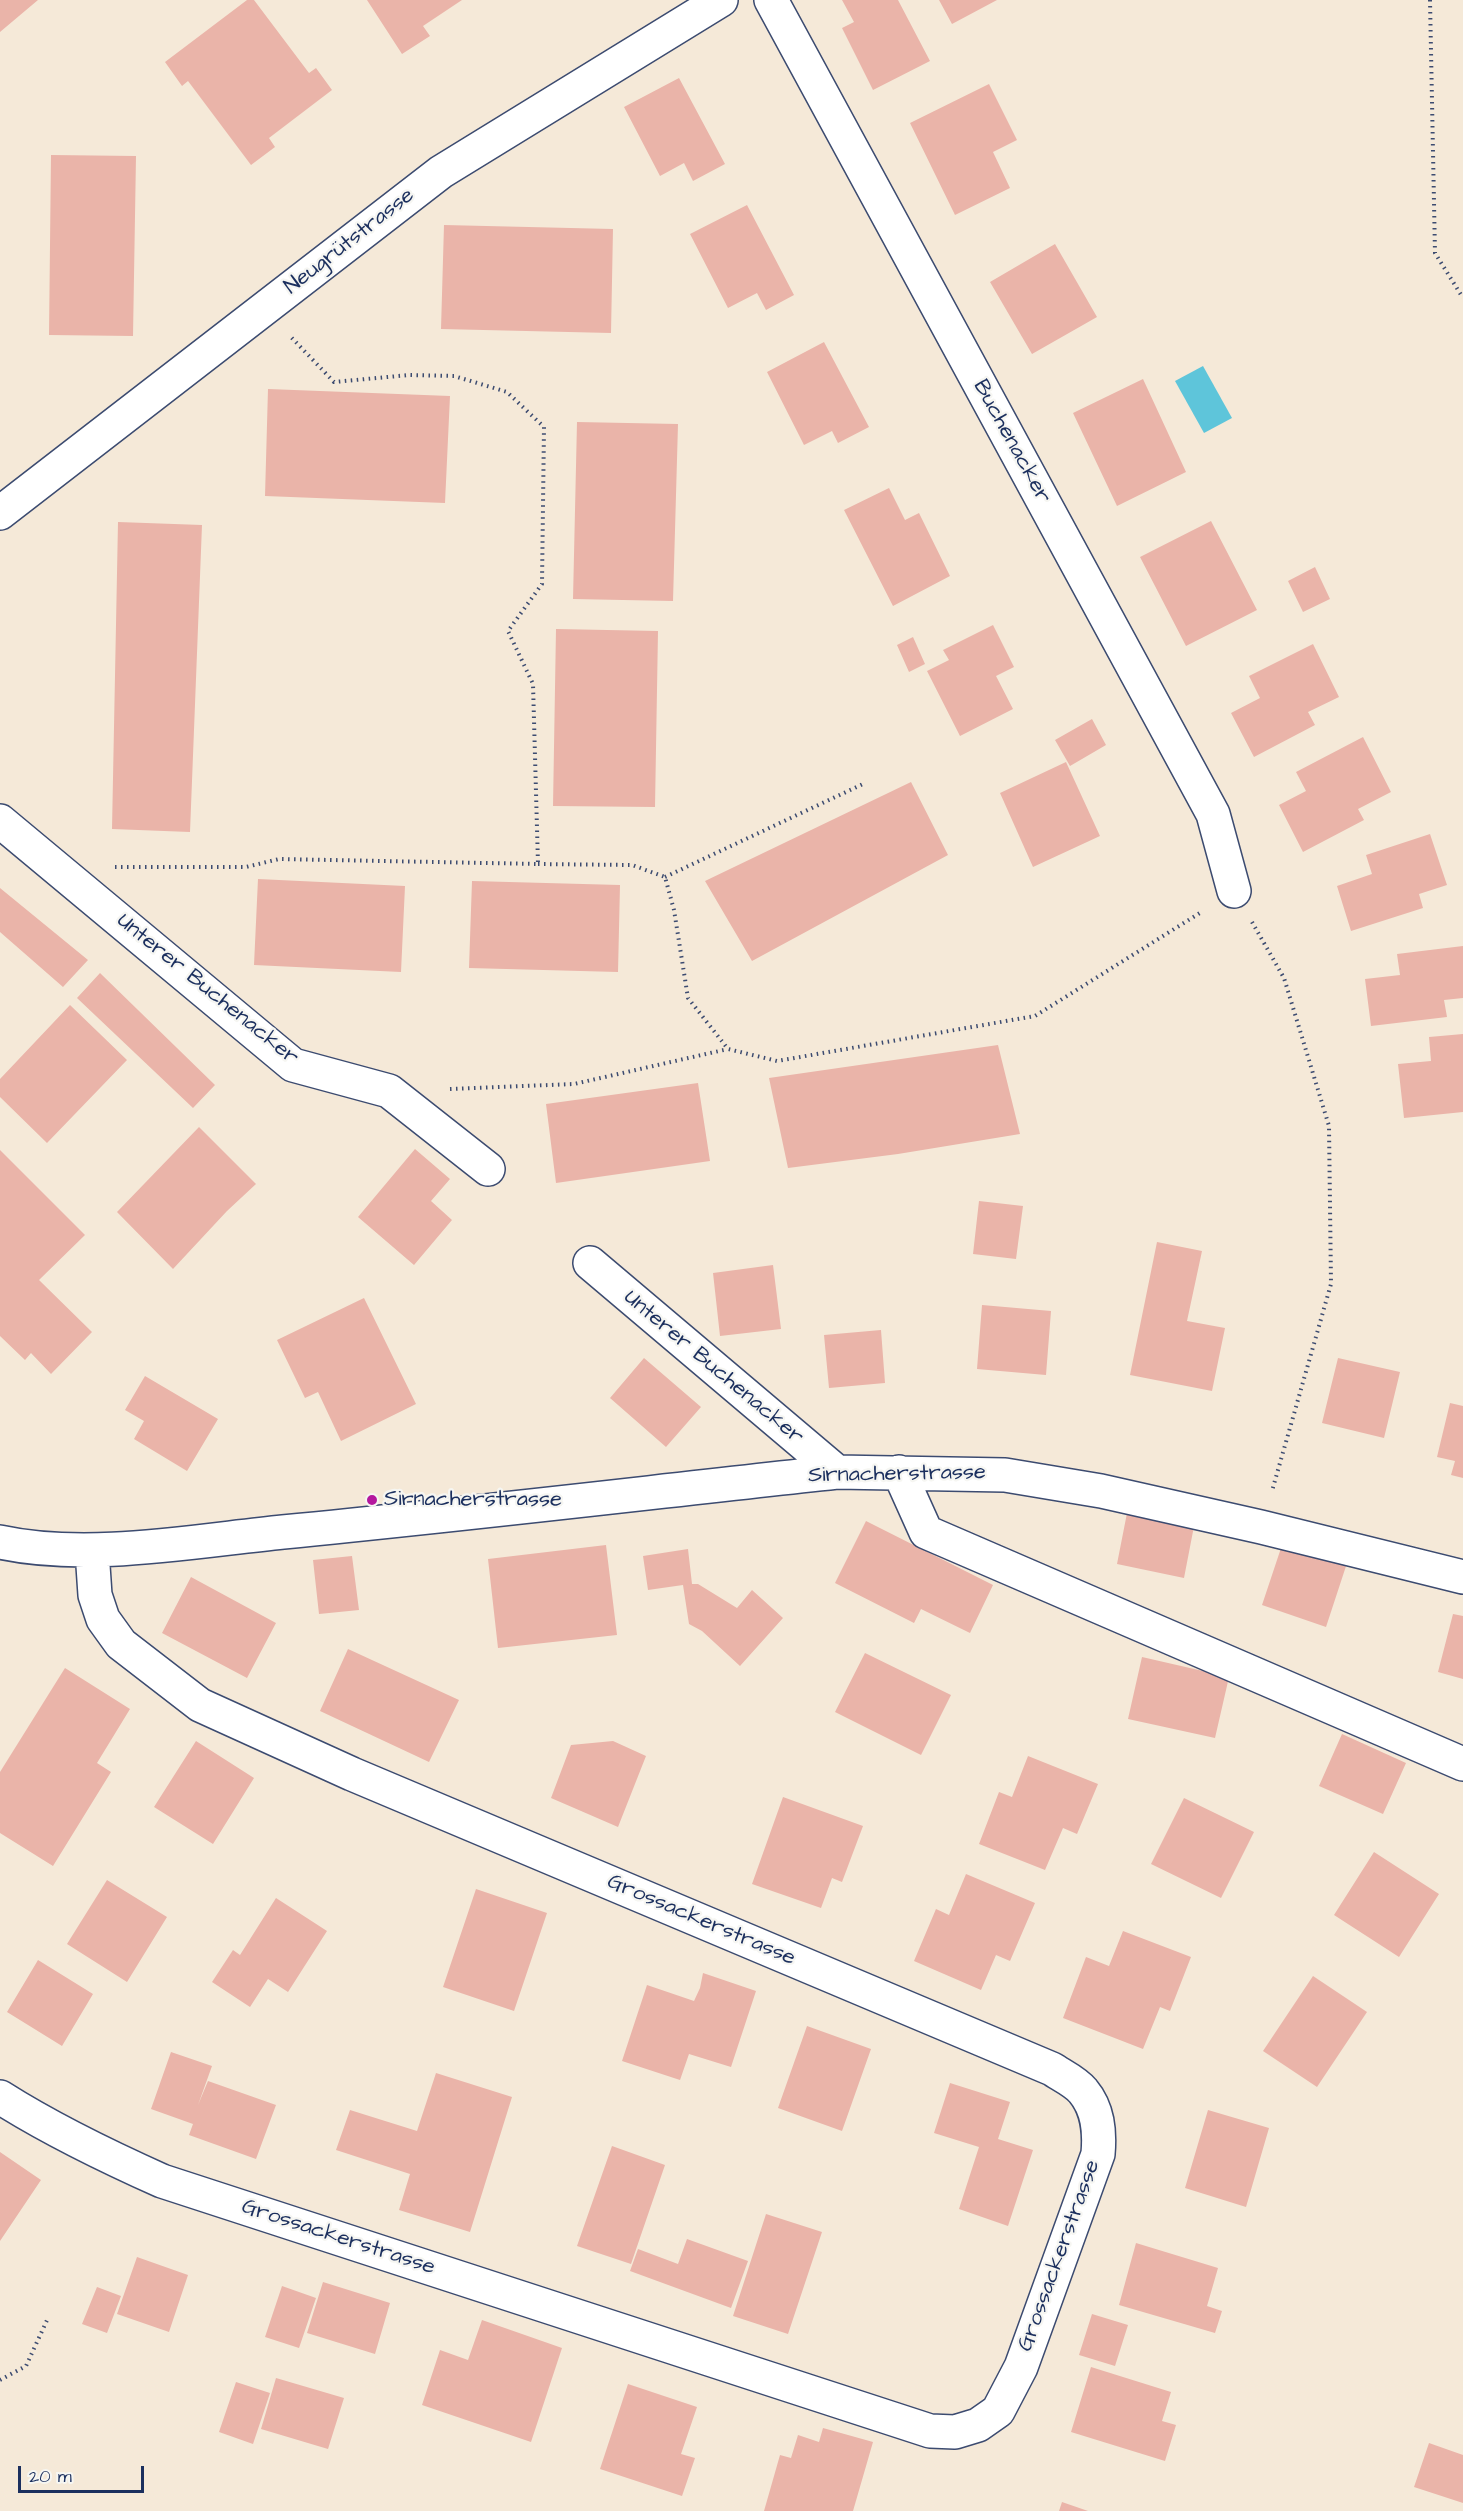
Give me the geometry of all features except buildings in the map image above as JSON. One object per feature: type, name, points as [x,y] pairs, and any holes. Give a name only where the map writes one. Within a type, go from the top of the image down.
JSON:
[{"type":"street","name":"Neugrütstrasse","points":[[0,513],[441,172],[721,0]]},
{"type":"street","name":"Buchenacker","points":[[771,0],[1213,814],[1234,891]]},
{"type":"street","name":"Unterer Buchenacker","points":[[0,821],[294,1065],[389,1091],[488,1170]]},
{"type":"street","name":"Unterer Buchenacker","points":[[590,1263],[837,1472]]},
{"type":"street","name":"Sirnacherstrasse","points":[[0,1542],[24,1547],[92,1551],[350,1526],[837,1472],[899,1472],[1005,1475],[1101,1491],[1261,1527],[1463,1577]]},
{"type":"street","points":[[899,1472],[927,1532],[1463,1764]]},
{"type":"street","name":"Grossackerstrasse","points":[[0,2097],[46,2126],[105,2156],[162,2181],[938,2432],[955,2432],[978,2425],[999,2411],[1021,2367],[1098,2154],[1100,2135],[1095,2112],[1082,2090],[1052,2069],[352,1774],[200,1706],[121,1644],[103,1619],[95,1595],[92,1551]]},
{"type":"path","points":[[1430,0],[1435,253],[1463,297]]},
{"type":"path","points":[[264,308],[334,382],[409,375],[454,376],[507,392],[544,427],[542,584],[508,631],[533,684],[538,864]]},
{"type":"path","points":[[114,867],[246,867],[279,859],[632,865],[665,877],[863,784]]},
{"type":"path","points":[[665,877],[674,910],[688,998],[728,1049]]},
{"type":"path","points":[[389,1091],[574,1084],[728,1049],[777,1061],[1035,1016],[1234,891],[1284,978],[1329,1126],[1331,1284],[1261,1527]]},
{"type":"path","points":[[0,2380],[26,2366],[48,2318]]},
{"type":"water","points":[[1203,366],[1232,418],[1204,433],[1175,381]]},
{"type":"place","name":"Sirnacherstrasse","points":[[372,1500]]}]
